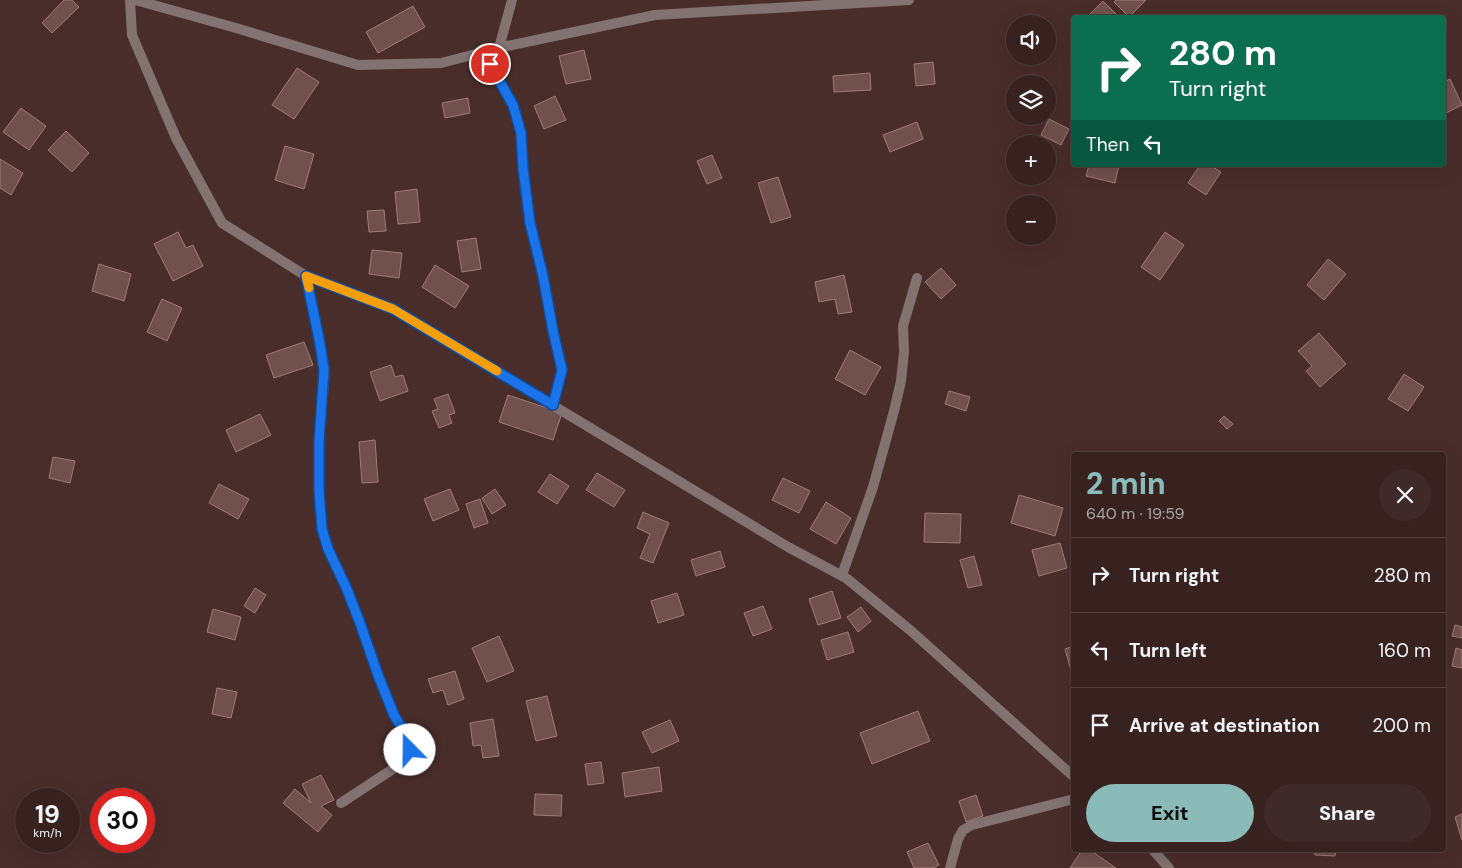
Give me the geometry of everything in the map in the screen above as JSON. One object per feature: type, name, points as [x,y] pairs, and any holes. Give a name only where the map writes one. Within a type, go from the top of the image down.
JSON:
[{"type":"street","points":[[130,0],[132,35],[176,138],[222,223],[306,276],[393,309],[788,547],[842,575],[910,630],[1071,774]]},
{"type":"street","points":[[135,0],[358,65],[442,63],[499,48],[656,15],[909,0]]},
{"type":"street","points":[[499,48],[512,0]]},
{"type":"street","points":[[483,52],[513,105],[521,133],[530,223],[562,370],[553,405]]},
{"type":"street","points":[[306,276],[324,370],[319,442],[319,490],[322,529],[328,549],[346,587],[394,715],[409,740],[410,750],[405,761],[341,803]]},
{"type":"street","points":[[842,575],[873,487],[894,412],[901,381],[904,352],[903,326],[917,278]]},
{"type":"street","points":[[950,868],[958,839],[963,830],[972,825],[1071,800]]},
{"type":"street","points":[[1155,852],[1170,868]]},
{"type":"building","points":[[64,0],[72,0],[79,7],[52,33],[42,23]]},
{"type":"building","points":[[1116,0],[1146,0],[1131,15],[1127,15],[1114,2]]},
{"type":"building","points":[[1103,1],[1117,15],[1089,15]]},
{"type":"building","points":[[413,6],[425,27],[378,53],[366,32]]},
{"type":"building","points":[[584,50],[591,79],[566,84],[559,56]]},
{"type":"building","points":[[933,62],[935,84],[916,86],[914,64]]},
{"type":"building","points":[[297,68],[319,82],[294,119],[272,105]]},
{"type":"building","points":[[870,73],[871,90],[834,92],[833,76]]},
{"type":"building","points":[[1450,79],[1462,105],[1446,113],[1446,81]]},
{"type":"building","points":[[555,96],[566,120],[544,129],[534,106]]},
{"type":"building","points":[[468,98],[470,113],[445,118],[442,103]]},
{"type":"building","points":[[21,108],[46,126],[29,150],[3,132]]},
{"type":"building","points":[[917,122],[923,139],[890,152],[883,135]]},
{"type":"building","points":[[1056,122],[1069,129],[1061,145],[1056,142],[1056,135],[1041,135],[1046,125],[1056,125]]},
{"type":"building","points":[[66,131],[89,153],[72,172],[48,150]]},
{"type":"building","points":[[285,146],[314,154],[304,189],[275,180]]},
{"type":"building","points":[[712,155],[722,178],[707,184],[697,161]]},
{"type":"building","points":[[0,159],[23,173],[11,195],[0,188]]},
{"type":"building","points":[[1088,167],[1119,167],[1115,183],[1086,176]]},
{"type":"building","points":[[1199,167],[1213,167],[1221,172],[1206,195],[1188,183]]},
{"type":"building","points":[[778,177],[791,217],[771,223],[758,183]]},
{"type":"building","points":[[417,189],[420,222],[398,224],[395,192]]},
{"type":"building","points":[[384,210],[386,231],[369,232],[367,211]]},
{"type":"building","points":[[178,232],[186,248],[193,245],[203,266],[173,281],[154,244]]},
{"type":"building","points":[[1165,232],[1184,245],[1160,280],[1141,267]]},
{"type":"building","points":[[476,238],[481,269],[462,272],[457,241]]},
{"type":"building","points":[[372,250],[402,253],[399,278],[369,274]]},
{"type":"building","points":[[1328,259],[1346,274],[1324,300],[1307,285]]},
{"type":"building","points":[[99,264],[131,274],[124,301],[92,291]]},
{"type":"building","points":[[435,265],[469,286],[455,308],[422,287]]},
{"type":"building","points":[[941,268],[956,285],[941,299],[925,282]]},
{"type":"building","points":[[844,275],[852,312],[838,314],[835,299],[819,302],[815,282]]},
{"type":"building","points":[[162,299],[182,308],[167,341],[147,332]]},
{"type":"building","points":[[1319,333],[1346,364],[1320,387],[1306,371],[1312,366],[1298,351]]},
{"type":"building","points":[[304,342],[313,365],[274,378],[266,355]]},
{"type":"building","points":[[850,350],[881,367],[865,395],[835,379]]},
{"type":"building","points":[[391,365],[395,377],[403,375],[408,391],[380,401],[370,372]]},
{"type":"building","points":[[1404,374],[1424,387],[1408,411],[1388,399]]},
{"type":"building","points":[[949,391],[970,397],[966,411],[945,404]]},
{"type":"building","points":[[448,394],[455,413],[449,415],[452,423],[439,428],[432,411],[438,409],[434,399]]},
{"type":"building","points":[[508,395],[562,413],[553,440],[499,422]]},
{"type":"building","points":[[260,414],[271,435],[236,452],[226,430]]},
{"type":"building","points":[[1224,416],[1233,424],[1227,429],[1219,421]]},
{"type":"building","points":[[375,440],[378,482],[362,483],[359,442]]},
{"type":"building","points":[[53,457],[75,461],[70,483],[49,478]]},
{"type":"building","points":[[597,473],[625,490],[614,507],[586,490]]},
{"type":"building","points":[[550,474],[569,486],[557,504],[538,492]]},
{"type":"building","points":[[783,478],[810,491],[799,513],[772,500]]},
{"type":"building","points":[[219,484],[249,499],[238,519],[209,503]]},
{"type":"building","points":[[450,489],[459,510],[433,521],[424,499]]},
{"type":"building","points":[[495,489],[506,505],[492,514],[482,498]]},
{"type":"building","points":[[1019,495],[1063,508],[1055,536],[1011,523]]},
{"type":"building","points":[[480,499],[488,523],[474,528],[466,504]]},
{"type":"building","points":[[826,502],[851,518],[836,544],[810,529]]},
{"type":"building","points":[[643,512],[669,523],[653,563],[640,558],[650,534],[637,528]]},
{"type":"building","points":[[925,513],[961,514],[960,543],[924,542]]},
{"type":"building","points":[[1060,543],[1067,568],[1039,576],[1032,550]]},
{"type":"building","points":[[720,551],[725,567],[696,576],[691,560]]},
{"type":"building","points":[[974,556],[982,585],[968,588],[960,560]]},
{"type":"building","points":[[255,588],[266,595],[255,613],[244,606]]},
{"type":"building","points":[[832,591],[841,618],[818,625],[809,599]]},
{"type":"building","points":[[677,593],[684,615],[658,623],[651,601]]},
{"type":"building","points":[[763,606],[772,629],[753,636],[744,613]]},
{"type":"building","points":[[861,607],[871,621],[858,632],[847,617]]},
{"type":"building","points":[[213,609],[241,617],[235,640],[207,632]]},
{"type":"building","points":[[1455,625],[1462,627],[1462,638],[1452,636]]},
{"type":"building","points":[[848,632],[854,652],[827,660],[821,640]]},
{"type":"building","points":[[499,636],[514,671],[487,682],[472,648]]},
{"type":"building","points":[[1071,647],[1071,671],[1065,649]]},
{"type":"building","points":[[1456,648],[1462,650],[1462,668],[1452,666]]},
{"type":"building","points":[[455,671],[464,699],[448,705],[443,690],[433,693],[428,679]]},
{"type":"building","points":[[217,688],[237,692],[231,718],[212,714]]},
{"type":"building","points":[[547,696],[557,736],[536,741],[526,701]]},
{"type":"building","points":[[918,711],[930,741],[872,764],[860,733]]},
{"type":"building","points":[[493,719],[499,756],[483,758],[481,745],[473,746],[470,723]]},
{"type":"building","points":[[670,720],[679,741],[652,753],[642,732]]},
{"type":"building","points":[[601,762],[604,783],[588,785],[585,764]]},
{"type":"building","points":[[659,767],[662,791],[625,797],[622,773]]},
{"type":"building","points":[[321,775],[334,800],[321,806],[332,815],[318,832],[283,803],[295,789],[311,803],[302,784]]},
{"type":"building","points":[[535,794],[562,795],[561,816],[534,815]]},
{"type":"building","points":[[976,795],[983,816],[966,822],[959,801]]},
{"type":"building","points":[[1462,814],[1462,840],[1455,817]]},
{"type":"building","points":[[928,843],[939,865],[933,868],[914,868],[907,852]]},
{"type":"building","points":[[1081,852],[1093,852],[1116,868],[1070,868]]},
{"type":"building","points":[[1315,852],[1336,852],[1335,856],[1315,855]]},
{"type":"slow traffic","points":[[309,288],[306,276],[393,309],[497,371]]},
{"type":"route","points":[[410,750],[409,740],[394,715],[346,587],[328,549],[322,529],[319,490],[319,442],[324,370],[306,276],[393,309],[553,405],[562,370],[530,223],[521,133],[513,105],[490,64]]}]
